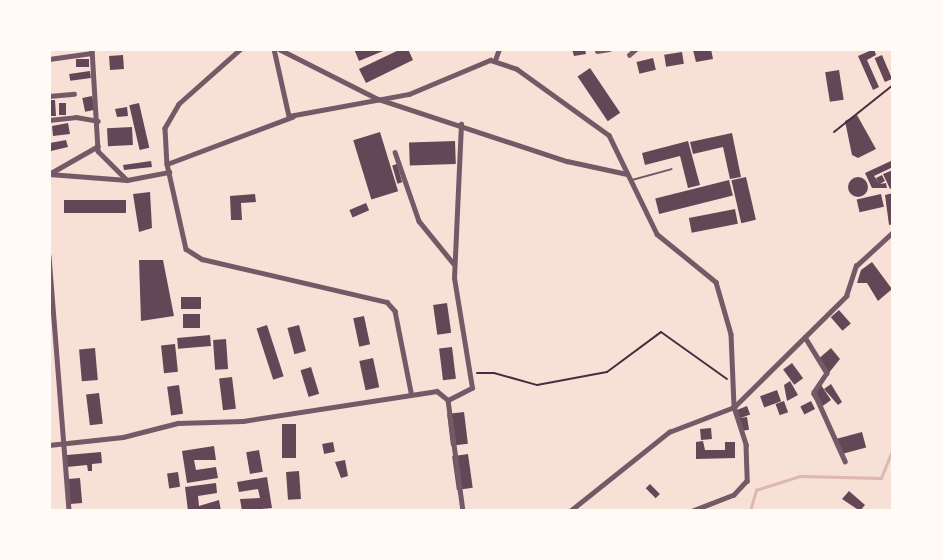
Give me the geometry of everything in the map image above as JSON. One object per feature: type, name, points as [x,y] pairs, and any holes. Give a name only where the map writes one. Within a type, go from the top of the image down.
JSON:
[{"type":"street","points":[[241,49],[173,112],[163,136],[182,240],[197,257],[387,302],[395,311],[411,392]]},
{"type":"street","points":[[274,49],[288,112],[293,117]]},
{"type":"street","points":[[279,49],[378,99],[461,124],[567,161],[628,177]]},
{"type":"street","points":[[495,60],[499,49]]},
{"type":"street","points":[[597,51],[609,49]]},
{"type":"street","points":[[629,55],[636,49]]},
{"type":"street","points":[[49,59],[92,51],[100,155],[127,180]]},
{"type":"street","points":[[167,164],[293,117],[409,94],[484,60],[495,60],[517,69],[609,135],[623,156],[628,177],[657,234],[710,276],[721,292],[731,334],[734,407],[746,445],[746,485],[734,495],[693,511]]},
{"type":"street","points":[[49,96],[74,94]]},
{"type":"street","points":[[49,120],[76,117],[98,121]]},
{"type":"street","points":[[448,400],[472,388],[454,264],[461,124]]},
{"type":"street","points":[[49,174],[98,146]]},
{"type":"street","points":[[396,152],[419,221],[454,264]]},
{"type":"street","points":[[49,174],[127,180],[169,172]]},
{"type":"street","points":[[570,511],[669,432],[734,407],[846,296],[856,266],[893,232]]},
{"type":"street","points":[[49,257],[69,511]]},
{"type":"street","points":[[805,337],[827,373],[814,392],[845,461]]},
{"type":"street","points":[[49,445],[123,437],[178,423],[243,421],[325,409],[411,392],[437,391],[448,400],[463,511]]},
{"type":"lane","points":[[628,177],[672,169]]},
{"type":"path","points":[[834,132],[893,85]]},
{"type":"path","points":[[470,373],[494,373],[537,385],[607,372],[661,332],[734,383]]},
{"type":"building","points":[[354,49],[388,49],[359,61]]},
{"type":"building","points":[[401,49],[408,49],[413,60],[366,83],[359,69]]},
{"type":"building","points":[[572,49],[585,49],[586,54],[574,56]]},
{"type":"building","points":[[711,49],[713,59],[696,62],[693,50]]},
{"type":"building","points":[[874,49],[876,55],[867,60],[879,87],[873,90],[858,56]]},
{"type":"building","points":[[682,52],[684,64],[666,67],[664,55]]},
{"type":"building","points":[[123,55],[124,69],[110,70],[109,56]]},
{"type":"building","points":[[882,55],[892,79],[885,82],[875,58]]},
{"type":"building","points":[[653,58],[656,70],[639,74],[637,62]]},
{"type":"building","points":[[76,59],[89,59],[89,67],[76,67]]},
{"type":"building","points":[[590,68],[620,113],[608,121],[578,76]]},
{"type":"building","points":[[839,70],[844,100],[830,102],[825,72]]},
{"type":"building","points":[[90,71],[91,78],[70,81],[69,74]]},
{"type":"building","points":[[92,96],[95,110],[85,112],[82,98]]},
{"type":"building","points":[[49,100],[55,100],[56,116],[49,116]]},
{"type":"building","points":[[59,103],[66,103],[66,115],[59,115]]},
{"type":"building","points":[[139,103],[149,148],[140,150],[129,105]]},
{"type":"building","points":[[127,107],[128,116],[117,117],[115,109]]},
{"type":"building","points":[[857,115],[876,149],[858,158],[852,155],[845,121]]},
{"type":"building","points":[[68,123],[70,134],[53,136],[52,126]]},
{"type":"building","points":[[132,127],[133,145],[108,146],[107,128]]},
{"type":"building","points":[[380,132],[398,191],[371,199],[353,140]]},
{"type":"building","points":[[732,133],[741,177],[730,179],[723,147],[693,154],[690,142]]},
{"type":"building","points":[[66,140],[68,147],[51,151],[50,143]]},
{"type":"building","points":[[455,141],[456,164],[410,166],[409,143]]},
{"type":"building","points":[[688,141],[700,185],[688,188],[680,156],[645,165],[642,153]]},
{"type":"building","points":[[893,160],[893,167],[874,176],[880,184],[886,183],[887,188],[872,188],[865,173]]},
{"type":"building","points":[[151,161],[152,167],[124,170],[123,165]]},
{"type":"building","points":[[397,164],[402,182],[397,184],[392,165]]},
{"type":"building","points":[[893,170],[893,187],[890,189],[883,174]]},
{"type":"building","points":[[882,175],[885,181],[880,184],[876,178]]},
{"type":"building","points":[[746,177],[756,220],[741,223],[731,180]]},
{"type":"building","points":[[858,177],[865,180],[868,187],[865,194],[858,197],[851,194],[848,187],[851,180]]},
{"type":"building","points":[[729,180],[733,196],[659,214],[655,198]]},
{"type":"building","points":[[150,192],[152,228],[139,232],[133,194]]},
{"type":"building","points":[[893,193],[893,224],[889,225],[885,195]]},
{"type":"building","points":[[255,194],[256,202],[241,203],[242,220],[231,220],[230,196]]},
{"type":"building","points":[[881,194],[884,207],[860,212],[857,200]]},
{"type":"building","points":[[64,200],[126,200],[126,213],[64,213]]},
{"type":"building","points":[[366,203],[369,210],[353,217],[349,210]]},
{"type":"building","points":[[735,209],[738,224],[692,233],[689,218]]},
{"type":"building","points":[[139,260],[163,260],[174,316],[141,321]]},
{"type":"building","points":[[872,262],[892,289],[878,301],[867,283],[857,283],[861,270]]},
{"type":"building","points":[[181,297],[201,297],[201,309],[181,309]]},
{"type":"building","points":[[447,303],[451,333],[437,335],[433,305]]},
{"type":"building","points":[[839,310],[851,324],[843,331],[831,317]]},
{"type":"building","points":[[183,314],[200,314],[200,328],[183,328]]},
{"type":"building","points":[[364,316],[370,344],[359,347],[353,318]]},
{"type":"building","points":[[267,325],[284,376],[273,380],[257,328]]},
{"type":"building","points":[[299,325],[306,351],[294,354],[287,328]]},
{"type":"building","points":[[210,335],[211,346],[178,349],[177,338]]},
{"type":"building","points":[[226,339],[228,369],[215,370],[213,340]]},
{"type":"building","points":[[175,344],[178,372],[164,373],[161,345]]},
{"type":"building","points":[[452,347],[456,379],[443,380],[439,349]]},
{"type":"building","points":[[95,348],[98,380],[82,381],[79,349]]},
{"type":"building","points":[[831,348],[840,359],[828,374],[817,360]]},
{"type":"building","points":[[373,358],[379,387],[366,390],[359,361]]},
{"type":"building","points":[[792,363],[803,378],[794,385],[783,369]]},
{"type":"building","points":[[311,367],[319,394],[309,397],[300,370]]},
{"type":"building","points":[[232,377],[236,409],[223,410],[219,379]]},
{"type":"building","points":[[790,381],[798,395],[787,401],[784,385]]},
{"type":"building","points":[[831,384],[842,402],[838,405],[824,389]]},
{"type":"building","points":[[179,385],[183,414],[171,415],[167,387]]},
{"type":"building","points":[[821,385],[831,400],[820,408],[811,394]]},
{"type":"building","points":[[777,390],[781,401],[764,407],[760,396]]},
{"type":"building","points":[[99,393],[103,424],[90,425],[86,395]]},
{"type":"building","points":[[784,401],[788,412],[780,415],[776,404]]},
{"type":"building","points":[[811,401],[815,409],[804,414],[800,406]]},
{"type":"building","points":[[747,406],[750,414],[740,418],[737,410]]},
{"type":"building","points":[[464,412],[468,444],[451,446],[447,414]]},
{"type":"building","points":[[747,417],[749,430],[741,431],[739,418]]},
{"type":"building","points":[[282,424],[296,424],[296,458],[282,458]]},
{"type":"building","points":[[711,428],[712,439],[701,440],[700,429]]},
{"type":"building","points":[[862,432],[866,447],[841,454],[837,439]]},
{"type":"building","points":[[703,441],[705,450],[725,450],[725,442],[735,442],[735,458],[696,459],[696,442]]},
{"type":"building","points":[[333,442],[335,452],[324,454],[322,444]]},
{"type":"building","points":[[214,446],[216,460],[194,460],[196,470],[216,467],[218,478],[187,483],[182,451]]},
{"type":"building","points":[[259,450],[263,472],[250,474],[246,452]]},
{"type":"building","points":[[101,452],[102,463],[92,464],[92,471],[88,471],[87,465],[67,467],[67,455]]},
{"type":"building","points":[[468,454],[473,488],[457,490],[452,456]]},
{"type":"building","points":[[345,460],[348,476],[341,478],[335,462]]},
{"type":"building","points":[[299,471],[301,499],[288,500],[286,472]]},
{"type":"building","points":[[178,472],[180,487],[169,488],[167,474]]},
{"type":"building","points":[[267,477],[272,508],[242,511],[240,499],[260,498],[258,489],[239,492],[237,482]]},
{"type":"building","points":[[80,478],[82,503],[70,504],[68,479]]},
{"type":"building","points":[[216,483],[217,493],[198,496],[199,506],[219,500],[221,511],[188,511],[185,487]]},
{"type":"building","points":[[650,484],[660,494],[656,498],[646,488]]},
{"type":"building","points":[[849,491],[865,505],[860,511],[842,499]]},
{"type":"waterway","points":[[893,383],[893,401]]},
{"type":"waterway","points":[[750,511],[756,490],[800,476],[881,478],[893,448]]}]
